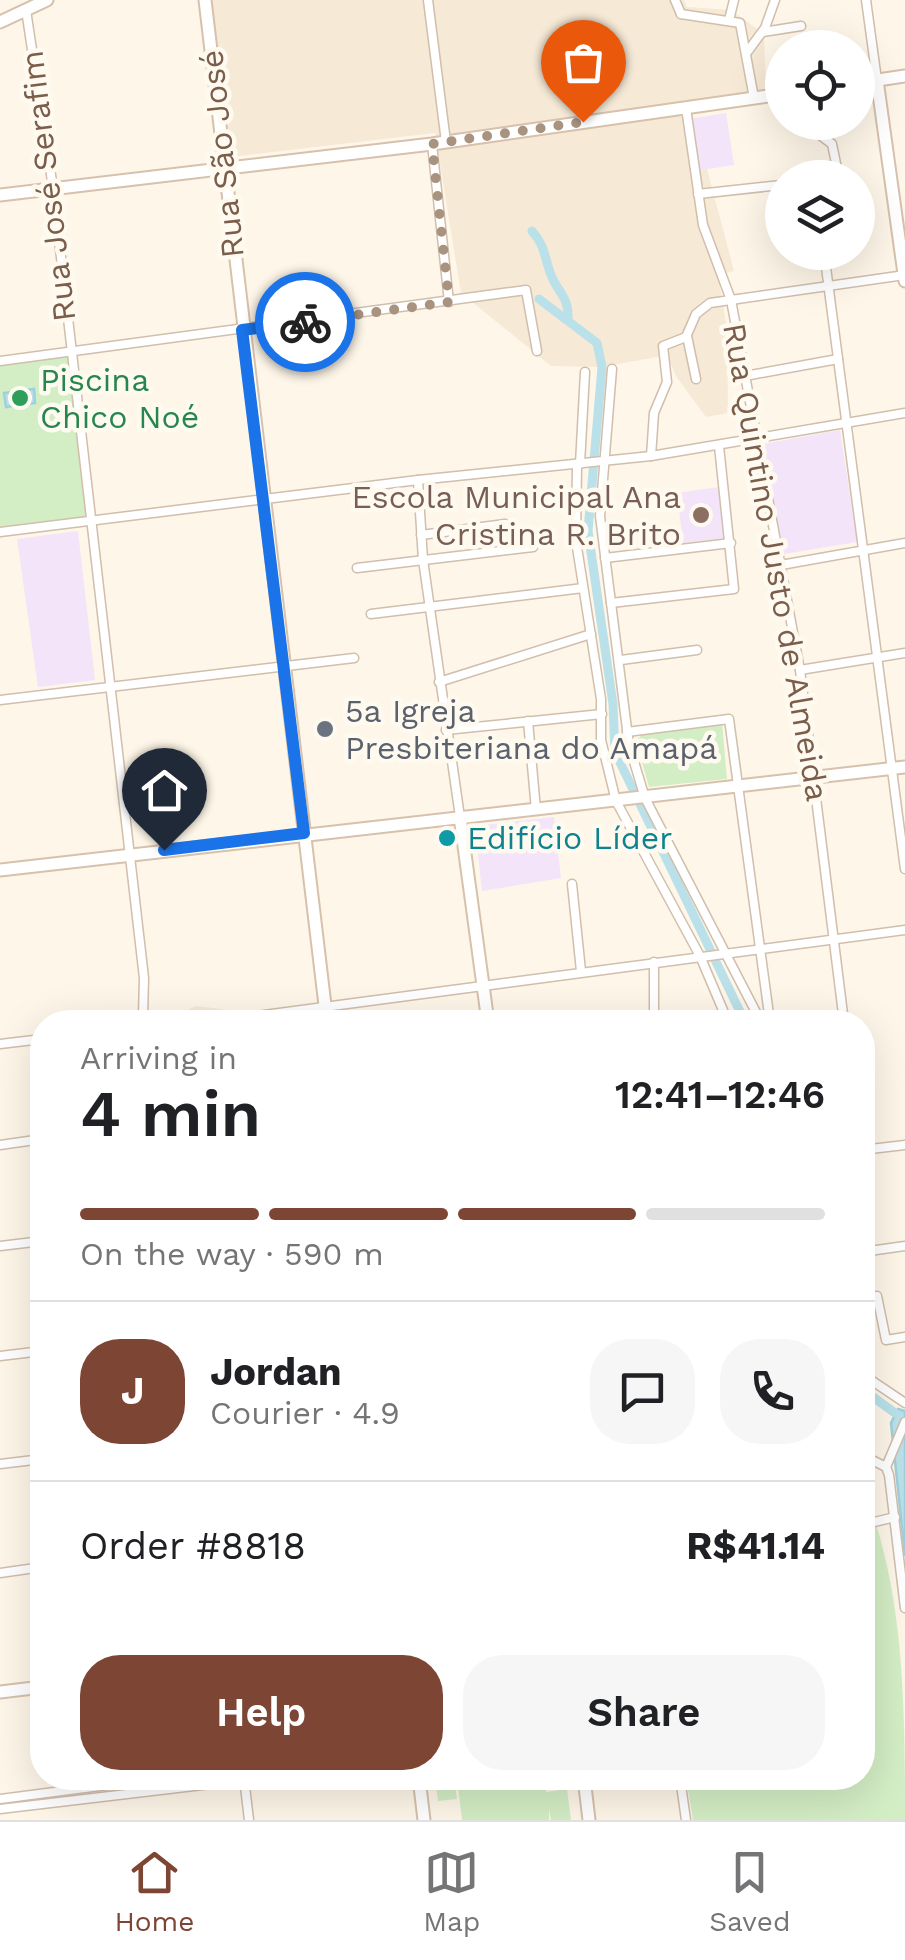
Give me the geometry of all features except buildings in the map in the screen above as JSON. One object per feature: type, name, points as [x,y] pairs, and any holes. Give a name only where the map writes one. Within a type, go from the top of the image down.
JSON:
[{"type":"street","name":"Rua São José","points":[[204,0],[324,1010]]},
{"type":"street","points":[[428,0],[446,142]]},
{"type":"street","points":[[675,0],[681,14]]},
{"type":"street","points":[[681,14],[685,0]]},
{"type":"street","points":[[729,20],[734,0]]},
{"type":"street","points":[[748,51],[763,32],[775,0]]},
{"type":"street","points":[[696,379],[687,336],[696,314],[710,303],[905,277],[866,0]]},
{"type":"street","points":[[0,22],[43,1]]},
{"type":"street","name":"Rua José Serafim","points":[[26,10],[53,188],[68,353],[145,994],[144,1010]]},
{"type":"street","points":[[681,14],[729,20],[742,26],[754,98]]},
{"type":"street","points":[[763,32],[800,26]]},
{"type":"street","points":[[877,80],[905,76]]},
{"type":"street","points":[[0,195],[432,144],[765,96]]},
{"type":"street","name":"Rua Quintino Justo de Almeida","points":[[686,108],[709,247],[731,300],[800,670],[843,1010]]},
{"type":"street","points":[[432,144],[449,302]]},
{"type":"street","points":[[698,194],[765,187]]},
{"type":"street","points":[[826,270],[880,656],[900,767],[905,869]]},
{"type":"street","points":[[0,362],[526,290],[537,352]]},
{"type":"street","points":[[652,456],[654,414],[667,382],[662,346],[687,336]]},
{"type":"street","points":[[745,376],[838,359]]},
{"type":"street","points":[[612,369],[600,516],[622,660],[626,732],[643,799],[719,954],[753,1010]]},
{"type":"street","points":[[586,372],[576,541],[602,714],[601,740],[620,801],[701,956],[723,1010]]},
{"type":"street","points":[[0,532],[418,480],[652,456],[905,414]]},
{"type":"street","points":[[611,603],[734,589],[719,446]]},
{"type":"street","points":[[418,480],[422,560],[487,1010]]},
{"type":"street","points":[[420,534],[505,524]]},
{"type":"street","points":[[781,565],[905,543]]},
{"type":"street","points":[[604,558],[731,544]]},
{"type":"street","points":[[358,568],[533,547]]},
{"type":"street","points":[[371,614],[582,588]]},
{"type":"street","points":[[439,682],[591,634]]},
{"type":"street","points":[[622,660],[697,650]]},
{"type":"street","points":[[800,670],[905,653]]},
{"type":"street","points":[[0,700],[354,658]]},
{"type":"street","points":[[446,730],[602,714]]},
{"type":"street","points":[[626,732],[729,719],[768,1010]]},
{"type":"street","points":[[528,721],[536,810]]},
{"type":"street","points":[[0,870],[900,767]]},
{"type":"street","points":[[572,884],[581,972]]},
{"type":"street","points":[[294,1010],[905,930]]},
{"type":"street","points":[[654,962],[654,1010]]},
{"type":"street","points":[[0,1044],[30,1040]]},
{"type":"street","points":[[0,1145],[30,1141]]},
{"type":"street","points":[[875,1148],[905,1145]]},
{"type":"street","points":[[0,1246],[30,1243]]},
{"type":"street","points":[[875,1250],[905,1246]]},
{"type":"street","points":[[878,1296],[886,1340],[905,1337]]},
{"type":"street","points":[[0,1356],[30,1352]]},
{"type":"street","points":[[875,1383],[902,1401],[905,1388]]},
{"type":"street","points":[[905,1422],[886,1467],[892,1485],[905,1608]]},
{"type":"street","points":[[0,1464],[30,1460]]},
{"type":"street","points":[[875,1461],[886,1467]]},
{"type":"street","points":[[875,1522],[895,1517]]},
{"type":"street","points":[[0,1572],[30,1568]]},
{"type":"street","points":[[0,1692],[30,1688]]},
{"type":"street","points":[[0,1798],[70,1790]]},
{"type":"street","points":[[0,1809],[158,1790]]},
{"type":"street","points":[[245,1790],[249,1820]]},
{"type":"street","points":[[420,1790],[424,1820]]},
{"type":"street","points":[[585,1790],[589,1820]]},
{"type":"street","points":[[682,1790],[686,1820]]},
{"type":"street","points":[[55,1792],[56,1803]]},
{"type":"shaded area","points":[[209,0],[684,0],[687,7],[731,10],[764,34],[765,94],[691,108],[734,271],[718,275],[727,329],[728,413],[706,417],[676,376],[667,355],[602,367],[551,366],[461,293],[435,133],[230,157]]},
{"type":"shaded area","points":[[726,113],[734,165],[695,171],[688,119]]},
{"type":"shaded area","points":[[840,430],[857,542],[784,554],[763,444]]},
{"type":"shaded area","name":"Escola Municipal Ana Cristina R. Brito","points":[[719,487],[726,538],[683,543],[677,493]]},
{"type":"shaded area","points":[[78,531],[95,680],[38,687],[17,539]]},
{"type":"shaded area","points":[[554,817],[561,878],[482,891],[475,826]]},
{"type":"shaded area","points":[[196,1006],[228,1010],[187,1010]]},
{"type":"green space","points":[[72,348],[91,521],[0,532],[0,358]]},
{"type":"green space","points":[[722,722],[727,779],[649,787],[636,741],[644,732]]},
{"type":"green space","points":[[875,1521],[898,1631],[905,1820],[693,1820],[688,1790],[875,1790]]},
{"type":"green space","points":[[437,1790],[456,1790],[457,1799],[438,1801]]},
{"type":"green space","points":[[458,1790],[567,1790],[571,1820],[551,1820],[549,1809],[549,1820],[462,1820]]},
{"type":"water","name":"Piscina Chico Noé","points":[[34,389],[35,403],[6,407],[4,393]]},
{"type":"water","points":[[898,1409],[905,1411],[905,1556],[891,1423]]},
{"type":"waterway","points":[[532,231],[565,300],[568,318]]},
{"type":"waterway","points":[[539,299],[597,343],[602,367],[588,531],[613,704],[615,752],[739,1010]]},
{"type":"waterway","points":[[875,1398],[895,1413]]},
{"type":"way so far","points":[[305,322],[449,302],[432,144],[583,122]]},
{"type":"place","name":"Piscina Chico Noé","points":[[20,398]]},
{"type":"place","name":"Escola Municipal Ana Cristina R. Brito","points":[[701,515]]},
{"type":"place","name":"5a Igreja Presbiteriana do Amapá","points":[[325,729]]},
{"type":"place","name":"Edifício Líder","points":[[447,838]]},
{"type":"route","points":[[164,850],[304,833],[242,330],[305,322]]}]
